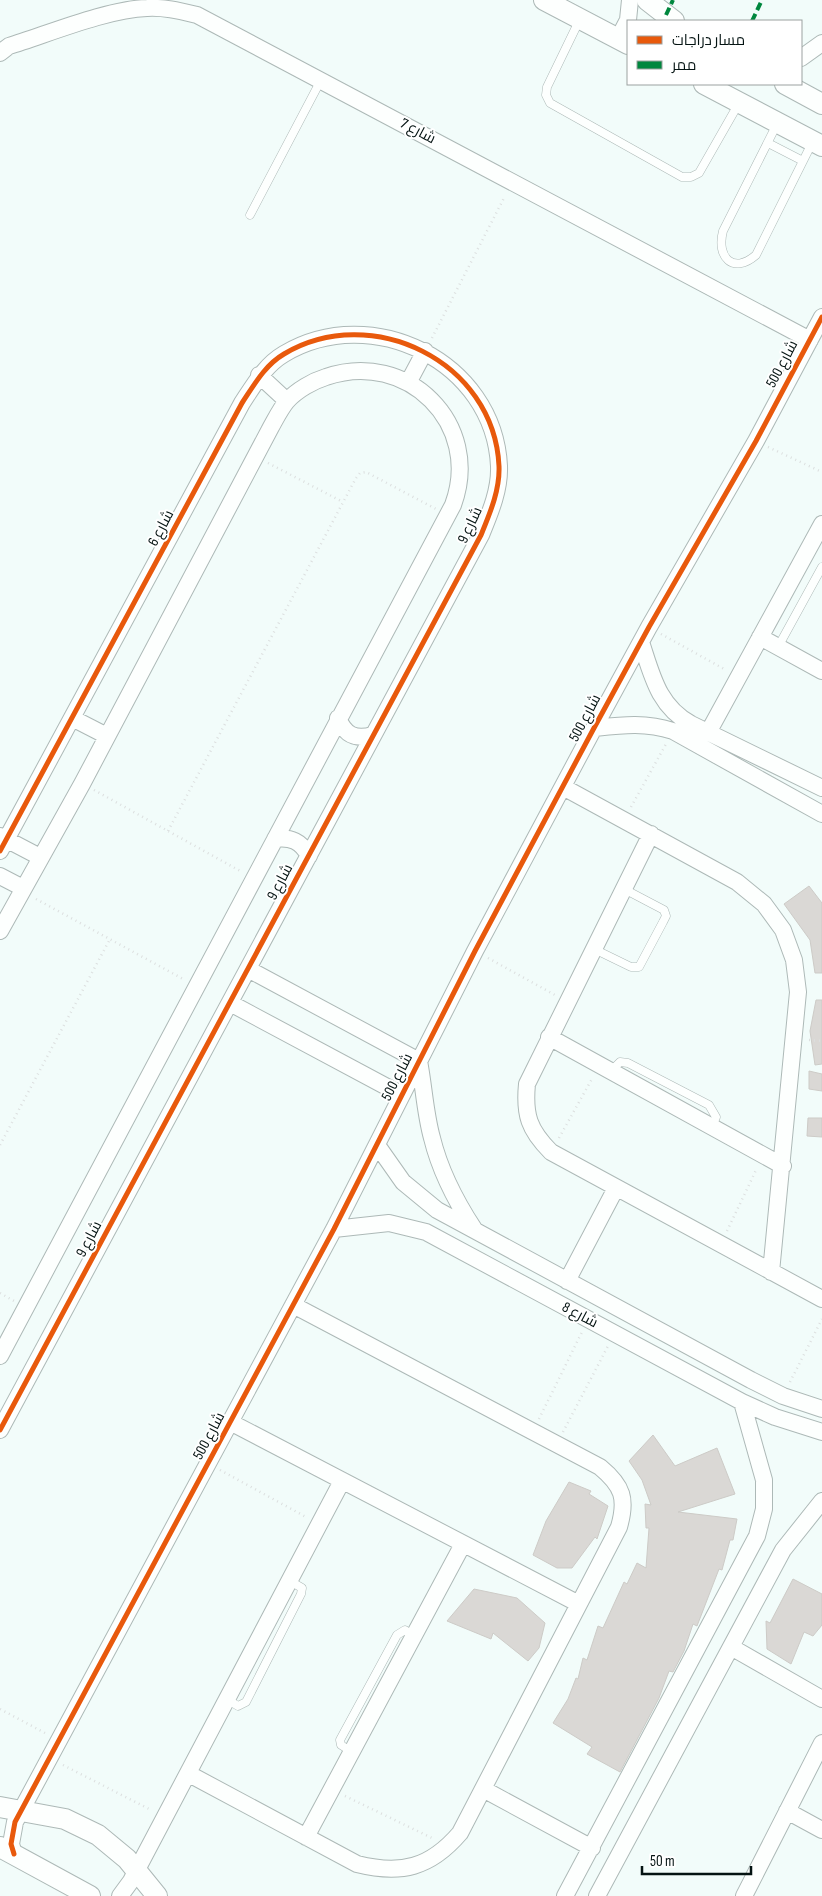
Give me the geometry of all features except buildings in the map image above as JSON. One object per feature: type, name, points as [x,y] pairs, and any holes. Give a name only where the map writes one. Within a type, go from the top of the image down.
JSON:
[{"type":"street","points":[[544,0],[623,41],[627,24]]},
{"type":"street","points":[[628,20],[630,0]]},
{"type":"street","points":[[647,0],[667,19]]},
{"type":"street","name":"شارع 7","points":[[3,48],[122,11],[147,8],[172,9],[197,14],[810,340]]},
{"type":"street","points":[[802,57],[822,43]]},
{"type":"street","points":[[706,85],[818,144]]},
{"type":"street","points":[[787,85],[822,104]]},
{"type":"street","name":"شارع 500","points":[[7,1851],[11,1844],[11,1833],[20,1812],[334,1229],[475,951],[649,627],[756,440],[822,317]]},
{"type":"street","name":"شارع 6","points":[[2,842],[72,718],[242,403],[260,375],[282,355],[310,341],[341,334],[373,334],[425,351]]},
{"type":"street","points":[[0,931],[82,784],[255,456],[287,401],[314,381],[345,371],[379,372],[408,383],[425,351]]},
{"type":"street","name":"شارع 9","points":[[0,1430],[481,535],[495,502],[499,466],[492,430],[476,398],[452,371],[425,351]]},
{"type":"street","points":[[260,375],[287,401]]},
{"type":"street","name":"شارع 9","points":[[0,1356],[338,718],[448,515],[459,490],[462,466],[457,440],[447,416],[428,396],[408,383]]},
{"type":"street","points":[[709,731],[822,524]]},
{"type":"street","points":[[760,637],[822,671]]},
{"type":"street","points":[[641,642],[654,684],[672,712],[822,788]]},
{"type":"street","points":[[668,730],[672,712]]},
{"type":"street","points":[[72,718],[107,736]]},
{"type":"street","points":[[338,718],[342,729],[351,736],[362,738],[373,735]]},
{"type":"street","points":[[594,728],[634,724],[668,730],[822,814]]},
{"type":"street","points":[[563,787],[737,882],[764,904],[783,930],[794,960],[798,992],[771,1272]]},
{"type":"street","points":[[651,834],[527,1084],[525,1103],[529,1122],[538,1139],[551,1152],[822,1299]]},
{"type":"street","points":[[275,839],[296,840],[304,847],[309,856]]},
{"type":"street","points":[[2,842],[40,857]]},
{"type":"street","points":[[0,876],[22,890]]},
{"type":"street","points":[[248,969],[419,1061],[431,1137],[439,1162],[448,1186],[475,1230]]},
{"type":"street","points":[[230,1003],[402,1095]]},
{"type":"street","points":[[549,1037],[782,1166]]},
{"type":"street","name":"شارع 8","points":[[377,1145],[403,1182],[437,1210],[784,1396],[819,1405]]},
{"type":"street","points":[[567,1281],[616,1188]]},
{"type":"street","name":"شارع 8","points":[[334,1229],[389,1223],[426,1232],[742,1402],[775,1417],[822,1432]]},
{"type":"street","points":[[189,1774],[357,1864],[381,1870],[413,1866],[429,1861],[449,1847],[460,1833],[619,1527],[624,1511],[622,1494],[614,1478],[600,1468],[293,1305]]},
{"type":"street","points":[[690,1374],[701,1353]]},
{"type":"street","points":[[566,1896],[757,1536],[764,1508],[764,1480],[742,1402]]},
{"type":"street","points":[[230,1422],[579,1604]]},
{"type":"street","points":[[120,1896],[189,1774],[342,1481]]},
{"type":"street","points":[[597,1896],[783,1550],[822,1500]]},
{"type":"street","points":[[306,1837],[463,1544]]},
{"type":"street","points":[[731,1647],[822,1699]]},
{"type":"street","points":[[662,1717],[687,1730]]},
{"type":"street","points":[[744,1896],[822,1743]]},
{"type":"street","points":[[483,1789],[592,1848]]},
{"type":"street","points":[[0,1807],[20,1812],[48,1814],[82,1826],[114,1846],[157,1896]]},
{"type":"street","points":[[787,1811],[822,1830]]},
{"type":"street","points":[[7,1851],[90,1896]]},
{"type":"lane","points":[[580,19],[547,87],[546,95],[550,103],[682,177],[691,177],[699,173],[740,102]]},
{"type":"lane","points":[[250,214],[322,80]]},
{"type":"lane","points":[[778,123],[723,231],[720,241],[722,253],[728,261],[738,264],[748,262],[756,255],[804,161],[818,144]]},
{"type":"lane","points":[[768,143],[804,161]]},
{"type":"lane","points":[[778,647],[822,566]]},
{"type":"lane","points":[[594,949],[631,968],[639,967],[666,916],[664,910],[624,889]]},
{"type":"path","points":[[425,351],[512,181]]},
{"type":"path","points":[[756,440],[822,472]]},
{"type":"path","points":[[255,456],[344,502]]},
{"type":"path","points":[[168,831],[360,473],[366,472],[448,515]]},
{"type":"path","points":[[649,627],[738,677]]},
{"type":"path","points":[[624,820],[668,730]]},
{"type":"path","points":[[82,784],[253,878]]},
{"type":"path","points":[[22,890],[196,986]]},
{"type":"path","points":[[0,1145],[110,939]]},
{"type":"path","points":[[475,951],[567,1002]]},
{"type":"path","points":[[551,1152],[605,1068]]},
{"type":"path","points":[[721,1244],[763,1155]]},
{"type":"path","points":[[784,1396],[822,1319]]},
{"type":"path","points":[[532,1432],[589,1320]]},
{"type":"path","points":[[556,1444],[614,1333]]},
{"type":"path","points":[[208,1464],[319,1524]]},
{"type":"path","points":[[0,1709],[60,1740]]},
{"type":"path","points":[[50,1758],[165,1817]]},
{"type":"path","points":[[332,1789],[449,1847]]},
{"type":"marked path","points":[[666,15],[673,0]]},
{"type":"marked path","points":[[752,20],[762,0]]},
{"type":"cycle path","points":[[14,1854],[11,1844],[15,1822],[334,1229],[475,951],[594,728],[649,627],[756,441],[822,317]]},
{"type":"cycle path","points":[[0,851],[242,403],[271,364],[284,354],[318,340],[354,335],[389,339],[422,351],[452,371],[476,397],[492,429],[499,466],[496,493],[481,535],[0,1430]]}]
